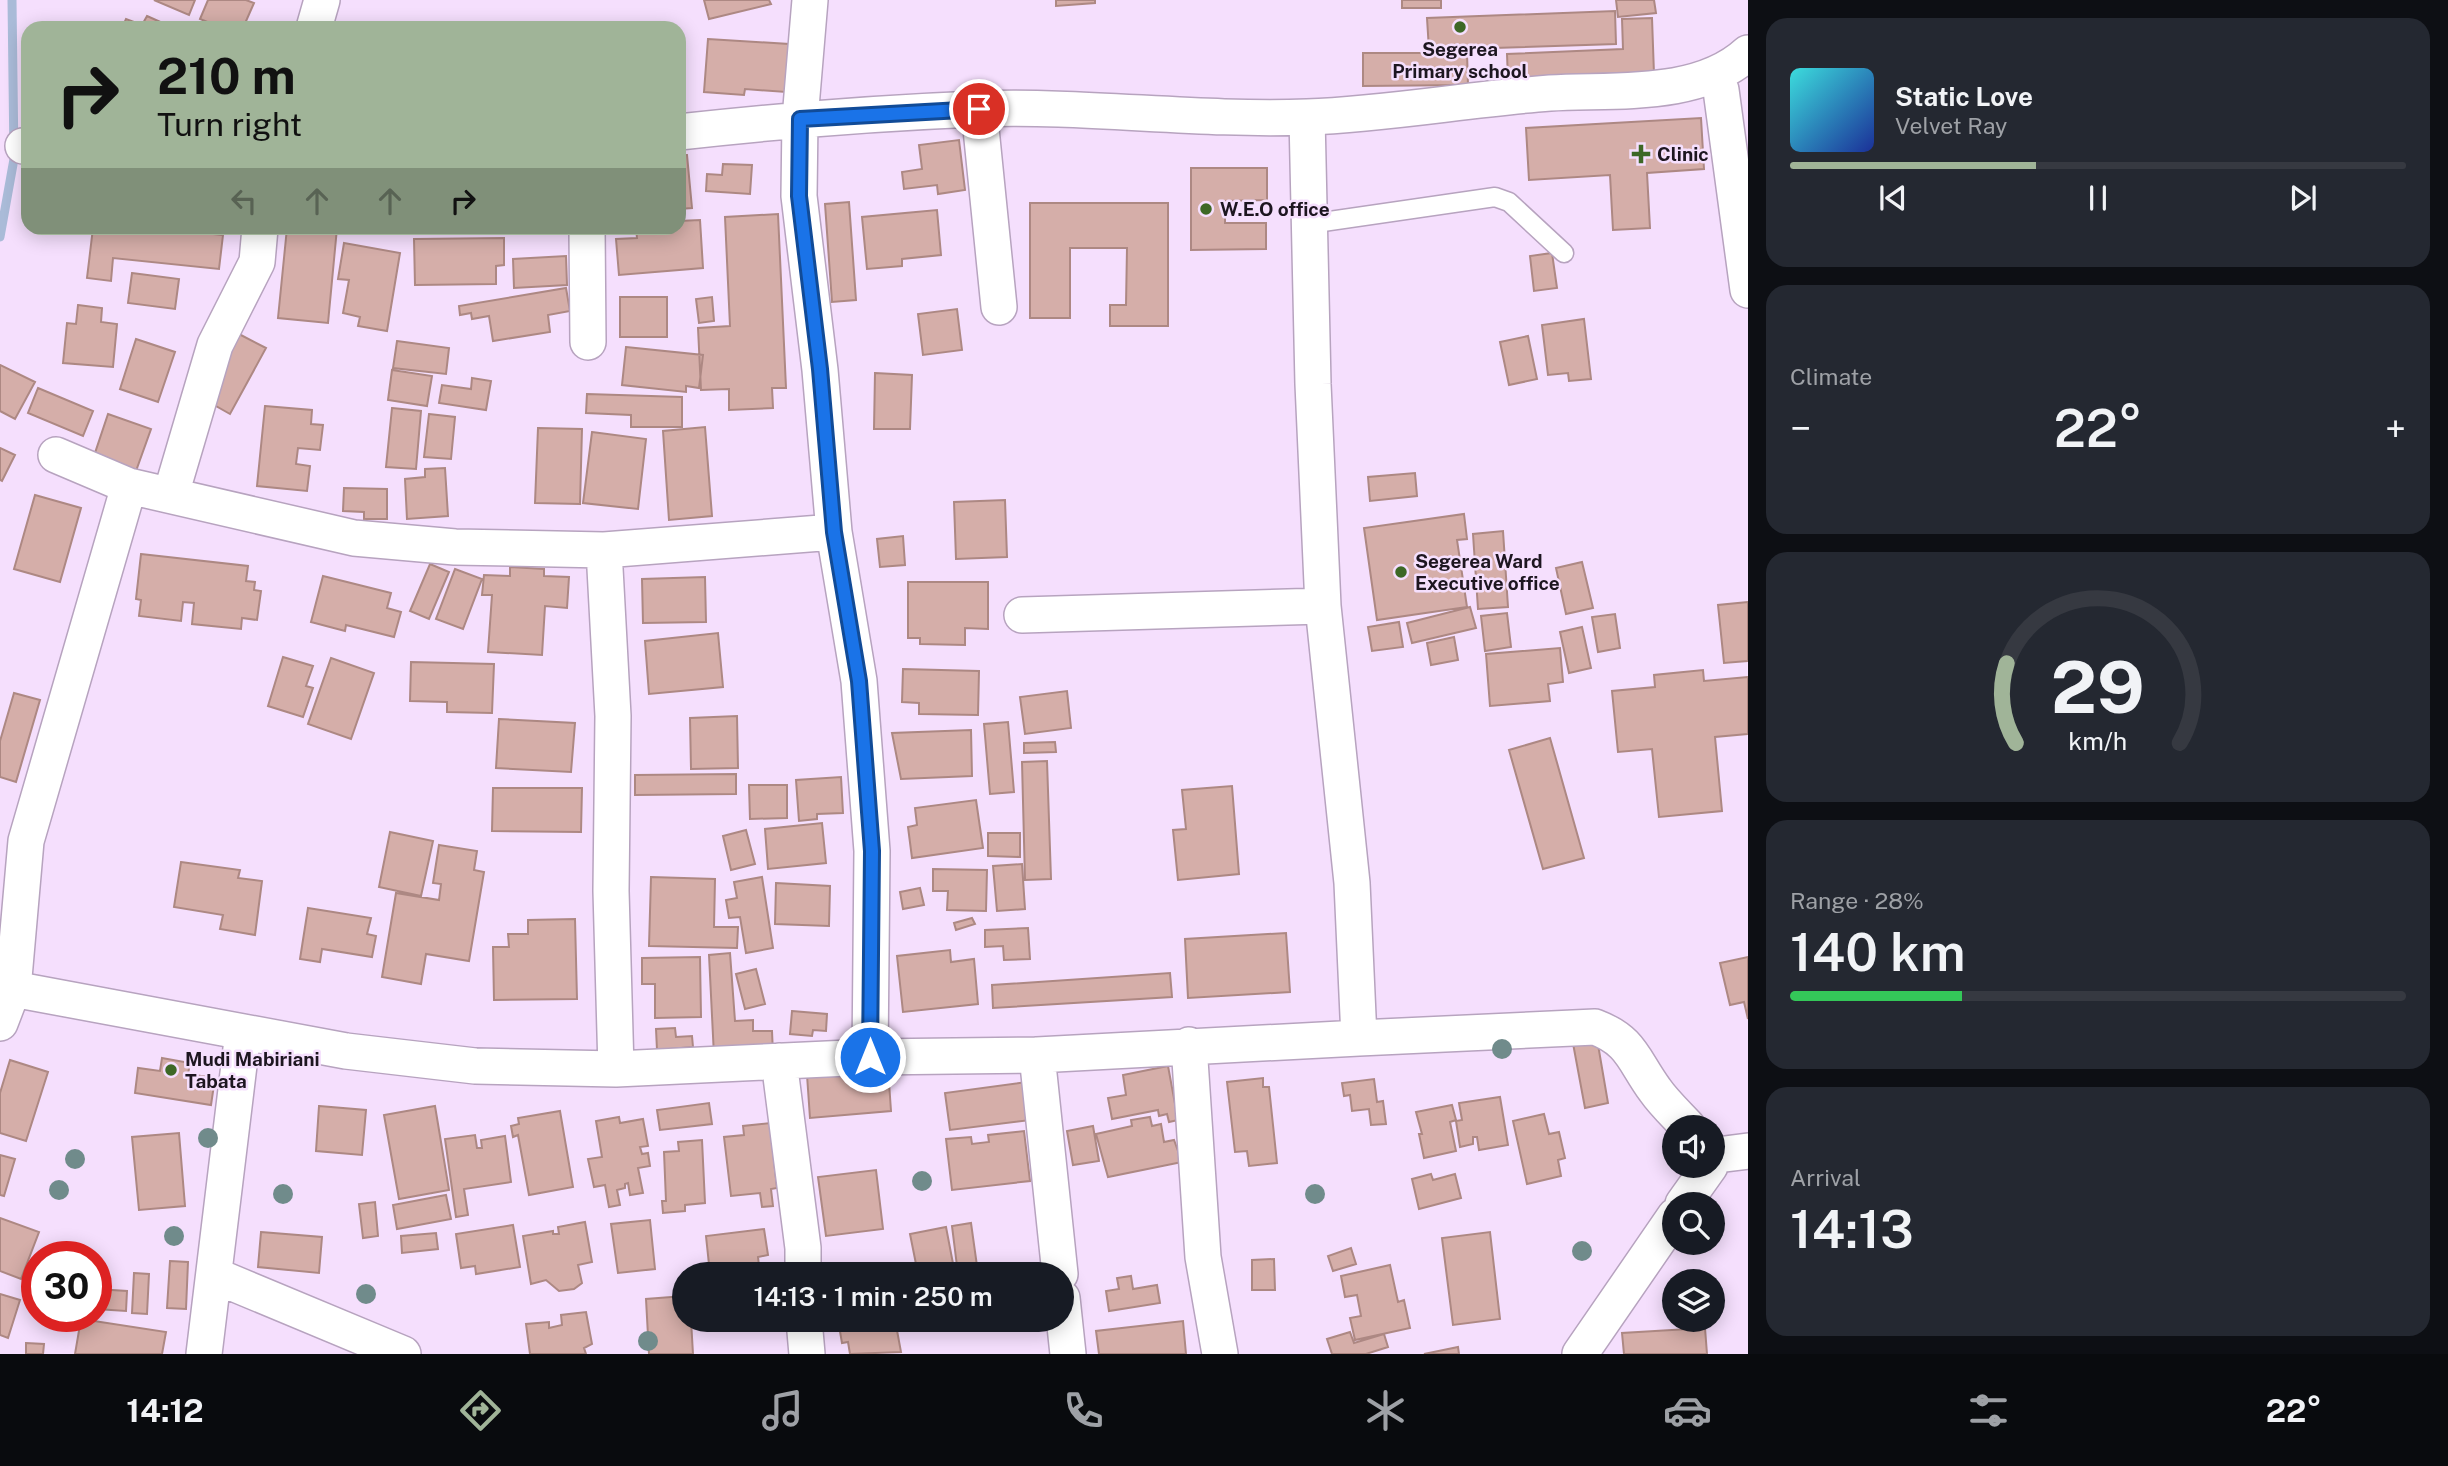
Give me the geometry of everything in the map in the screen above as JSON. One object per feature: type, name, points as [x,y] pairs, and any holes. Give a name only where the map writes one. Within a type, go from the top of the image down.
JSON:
[{"type":"street","points":[[316,21],[322,0]]},
{"type":"street","points":[[810,0],[800,119],[799,196],[820,369],[834,532],[859,681],[872,851],[870,1057]]},
{"type":"street","points":[[686,131],[800,119],[979,109],[1307,117],[1550,93],[1662,88],[1714,75],[1735,65],[1748,53]]},
{"type":"street","points":[[1714,75],[1721,90],[1748,290]]},
{"type":"street","points":[[979,109],[999,307]]},
{"type":"street","points":[[1307,117],[1323,606],[1352,883],[1359,1038]]},
{"type":"street","points":[[171,494],[215,345],[257,262],[259,235]]},
{"type":"street","points":[[587,235],[588,342]]},
{"type":"street","points":[[56,455],[129,486],[355,538],[455,547],[604,550],[834,532]]},
{"type":"street","points":[[0,1023],[26,841],[129,486]]},
{"type":"street","points":[[604,550],[613,716],[611,891],[616,1069]]},
{"type":"street","points":[[1022,615],[1323,606]]},
{"type":"street","points":[[7,986],[346,1051],[475,1066],[616,1069],[870,1057],[1037,1055],[1189,1045],[1595,1027],[1612,1034],[1629,1047],[1654,1089],[1677,1115]]},
{"type":"street","points":[[204,1354],[216,1276],[243,1032]]},
{"type":"street","points":[[1189,1045],[1203,1257],[1220,1354]]},
{"type":"street","points":[[1037,1055],[1059,1262]]},
{"type":"street","points":[[779,1061],[803,1262]]},
{"type":"street","points":[[1692,1192],[1703,1178]]},
{"type":"street","points":[[1580,1354],[1662,1235]]},
{"type":"street","points":[[216,1276],[403,1354]]},
{"type":"street","points":[[805,1332],[807,1354]]},
{"type":"street","points":[[1066,1332],[1068,1354]]},
{"type":"lane","points":[[1309,224],[1495,197],[1509,202],[1564,253]]},
{"type":"building","points":[[154,0],[195,0],[189,15]]},
{"type":"building","points":[[208,0],[246,0],[254,3],[246,21],[200,19]]},
{"type":"building","points":[[704,0],[769,0],[771,4],[709,19]]},
{"type":"building","points":[[1056,0],[1095,0],[1095,3],[1056,6]]},
{"type":"building","points":[[1402,0],[1441,0],[1441,8],[1402,8]]},
{"type":"building","points":[[1616,0],[1654,0],[1656,13],[1618,17]]},
{"type":"building","points":[[1615,11],[1616,44],[1429,50],[1427,18]]},
{"type":"building","points":[[147,16],[158,21],[144,21]]},
{"type":"building","points":[[1652,18],[1654,74],[1508,80],[1507,54],[1623,49],[1622,19]]},
{"type":"building","points":[[708,39],[789,44],[786,92],[745,89],[744,95],[704,92]]},
{"type":"building","points":[[1363,53],[1467,53],[1468,85],[1363,86]]},
{"type":"building","points":[[1701,118],[1704,169],[1647,173],[1650,228],[1613,230],[1610,175],[1529,180],[1526,128]]},
{"type":"building","points":[[959,140],[965,190],[938,194],[937,185],[904,189],[902,172],[922,169],[919,145]]},
{"type":"building","points":[[686,155],[687,155],[692,208],[686,208]]},
{"type":"building","points":[[723,164],[752,165],[750,194],[706,191],[707,174],[722,175]]},
{"type":"building","points":[[1191,168],[1267,168],[1267,200],[1225,201],[1225,223],[1266,223],[1266,249],[1191,250]]},
{"type":"building","points":[[849,202],[856,300],[832,302],[825,204]]},
{"type":"building","points":[[1030,203],[1168,203],[1168,326],[1110,326],[1110,305],[1126,305],[1127,248],[1070,248],[1070,318],[1030,318]]},
{"type":"building","points":[[937,210],[941,255],[902,259],[902,266],[867,269],[862,217]]},
{"type":"building","points":[[778,214],[786,388],[772,388],[773,408],[729,410],[729,389],[701,390],[698,328],[730,326],[725,217]]},
{"type":"building","points":[[700,220],[703,268],[619,275],[616,239],[637,238],[637,235],[686,235],[686,221]]},
{"type":"building","points":[[92,235],[223,235],[219,269],[113,258],[111,281],[87,278]]},
{"type":"building","points":[[286,235],[336,235],[328,323],[278,318]]},
{"type":"building","points":[[504,238],[504,265],[496,266],[496,284],[415,285],[414,239]]},
{"type":"building","points":[[344,243],[400,253],[387,331],[358,326],[360,317],[343,313],[349,280],[338,279]]},
{"type":"building","points":[[1552,253],[1557,288],[1534,291],[1530,256]]},
{"type":"building","points":[[566,256],[567,285],[514,288],[513,259]]},
{"type":"building","points":[[132,273],[179,279],[175,309],[128,303]]},
{"type":"building","points":[[566,288],[570,311],[548,315],[550,332],[493,341],[489,316],[472,319],[471,313],[460,315],[459,306]]},
{"type":"building","points":[[620,297],[667,297],[667,337],[620,337]]},
{"type":"building","points":[[712,297],[714,321],[699,323],[696,299]]},
{"type":"building","points":[[78,305],[102,308],[101,322],[117,324],[113,367],[63,363],[67,323],[76,324]]},
{"type":"building","points":[[957,309],[962,350],[923,355],[918,314]]},
{"type":"building","points":[[1584,319],[1591,379],[1569,381],[1568,373],[1548,375],[1542,325]]},
{"type":"building","points":[[237,333],[266,348],[230,414],[202,398]]},
{"type":"building","points":[[1528,336],[1537,379],[1509,385],[1500,342]]},
{"type":"building","points":[[136,339],[175,352],[158,402],[120,389]]},
{"type":"building","points":[[397,341],[449,348],[446,374],[393,368]]},
{"type":"building","points":[[626,347],[703,355],[699,388],[686,386],[686,392],[622,385]]},
{"type":"building","points":[[0,365],[35,382],[15,419],[0,411]]},
{"type":"building","points":[[392,370],[432,376],[427,406],[388,400]]},
{"type":"building","points":[[875,373],[912,375],[910,429],[874,429]]},
{"type":"building","points":[[472,378],[491,381],[486,410],[439,403],[442,385],[471,389]]},
{"type":"building","points":[[38,388],[93,411],[83,436],[28,413]]},
{"type":"building","points":[[587,394],[682,397],[682,427],[631,427],[631,415],[586,413]]},
{"type":"building","points":[[265,406],[312,410],[311,424],[323,425],[320,450],[298,448],[296,464],[310,466],[307,491],[257,486]]},
{"type":"building","points":[[392,408],[421,411],[416,469],[386,467]]},
{"type":"building","points":[[108,414],[151,429],[136,471],[94,456]]},
{"type":"building","points":[[429,414],[455,417],[451,459],[424,457]]},
{"type":"building","points":[[705,427],[712,516],[669,520],[663,431]]},
{"type":"building","points":[[538,428],[582,429],[580,504],[535,503]]},
{"type":"building","points":[[592,432],[646,439],[638,509],[583,503]]},
{"type":"building","points":[[0,448],[15,455],[2,481],[0,480]]},
{"type":"building","points":[[445,468],[448,516],[407,519],[405,479],[425,477],[425,469]]},
{"type":"building","points":[[1415,473],[1417,496],[1370,501],[1368,477]]},
{"type":"building","points":[[344,488],[387,489],[387,519],[364,519],[364,512],[343,511]]},
{"type":"building","points":[[35,495],[81,508],[60,582],[14,569]]},
{"type":"building","points":[[1005,500],[1007,557],[956,559],[954,502]]},
{"type":"building","points":[[1464,514],[1467,539],[1457,540],[1467,607],[1377,620],[1364,528]]},
{"type":"building","points":[[1503,531],[1508,607],[1478,609],[1473,534]]},
{"type":"building","points":[[903,536],[905,565],[880,567],[877,539]]},
{"type":"building","points":[[141,554],[248,566],[246,581],[255,582],[254,590],[261,591],[257,620],[242,618],[241,629],[192,624],[194,603],[183,602],[181,621],[139,616],[141,600],[136,599]]},
{"type":"building","points":[[1582,562],[1593,608],[1566,614],[1556,568]]},
{"type":"building","points":[[430,564],[449,572],[429,619],[410,611]]},
{"type":"building","points":[[510,567],[544,569],[544,576],[569,577],[567,608],[545,606],[542,655],[488,652],[492,595],[482,595],[484,575],[510,576]]},
{"type":"building","points":[[455,569],[482,579],[463,629],[436,619]]},
{"type":"building","points":[[323,576],[391,593],[387,608],[401,612],[394,637],[346,625],[345,631],[311,622]]},
{"type":"building","points":[[705,577],[706,622],[643,623],[642,579]]},
{"type":"building","points":[[908,582],[988,582],[988,629],[965,628],[965,645],[920,644],[920,638],[908,638]]},
{"type":"building","points":[[1748,602],[1748,661],[1724,663],[1718,605]]},
{"type":"building","points":[[1470,607],[1476,628],[1412,643],[1407,623]]},
{"type":"building","points":[[1507,613],[1511,647],[1485,651],[1481,616]]},
{"type":"building","points":[[1615,614],[1620,648],[1598,652],[1592,617]]},
{"type":"building","points":[[1399,622],[1403,647],[1372,651],[1368,627]]},
{"type":"building","points":[[1582,627],[1591,668],[1569,673],[1560,632]]},
{"type":"building","points":[[718,633],[723,687],[649,694],[645,641]]},
{"type":"building","points":[[1454,637],[1458,660],[1431,665],[1427,643]]},
{"type":"building","points":[[1560,648],[1563,682],[1548,684],[1550,701],[1490,706],[1486,654]]},
{"type":"building","points":[[283,657],[313,666],[306,686],[313,688],[303,717],[268,706]]},
{"type":"building","points":[[331,658],[374,673],[351,739],[308,724]]},
{"type":"building","points":[[411,662],[494,664],[492,713],[447,712],[447,702],[410,701]]},
{"type":"building","points":[[903,669],[979,671],[978,715],[919,714],[919,703],[902,702]]},
{"type":"building","points":[[1703,670],[1704,681],[1748,677],[1748,734],[1715,737],[1722,811],[1659,817],[1652,749],[1618,752],[1612,691],[1655,687],[1654,675]]},
{"type":"building","points":[[1067,691],[1071,728],[1025,734],[1020,697]]},
{"type":"building","points":[[14,693],[40,700],[16,782],[0,777],[0,741]]},
{"type":"building","points":[[737,716],[738,768],[691,769],[690,718]]},
{"type":"building","points":[[499,719],[575,723],[571,772],[496,768]]},
{"type":"building","points":[[1008,722],[1014,792],[990,794],[984,724]]},
{"type":"building","points":[[971,730],[972,776],[901,779],[892,733]]},
{"type":"building","points":[[1550,738],[1584,858],[1543,869],[1509,750]]},
{"type":"building","points":[[1055,742],[1056,752],[1024,753],[1024,743]]},
{"type":"building","points":[[1047,761],[1051,879],[1025,880],[1022,762]]},
{"type":"building","points":[[736,774],[736,794],[635,795],[635,775]]},
{"type":"building","points":[[841,777],[843,813],[817,814],[817,819],[799,821],[796,780]]},
{"type":"building","points":[[749,785],[787,785],[787,818],[750,819]]},
{"type":"building","points":[[1232,786],[1239,874],[1178,880],[1173,830],[1186,829],[1182,790]]},
{"type":"building","points":[[493,788],[582,788],[581,832],[492,831]]},
{"type":"building","points":[[976,800],[983,848],[912,858],[908,827],[917,825],[915,808]]},
{"type":"building","points":[[822,823],[826,863],[768,869],[765,829]]},
{"type":"building","points":[[746,830],[755,864],[731,870],[723,836]]},
{"type":"building","points":[[390,832],[433,841],[421,896],[379,887]]},
{"type":"building","points":[[988,833],[1020,833],[1020,857],[988,856]]},
{"type":"building","points":[[439,845],[477,851],[474,870],[484,872],[469,961],[426,954],[421,984],[382,977],[396,893],[439,900],[441,884],[433,883]]},
{"type":"building","points":[[181,862],[240,870],[238,878],[262,881],[255,935],[220,929],[223,915],[174,907]]},
{"type":"building","points":[[1022,864],[1025,909],[997,911],[993,866]]},
{"type":"building","points":[[933,869],[987,870],[986,911],[947,910],[948,891],[933,891]]},
{"type":"building","points":[[651,877],[715,879],[714,927],[738,927],[737,948],[649,946]]},
{"type":"building","points":[[762,877],[773,948],[746,953],[740,917],[729,918],[726,900],[737,898],[734,882]]},
{"type":"building","points":[[776,883],[830,886],[829,926],[775,924]]},
{"type":"building","points":[[920,888],[924,905],[903,909],[900,892]]},
{"type":"building","points":[[308,908],[371,918],[367,934],[376,936],[372,957],[322,949],[320,962],[300,959]]},
{"type":"building","points":[[972,918],[975,924],[956,930],[954,923]]},
{"type":"building","points":[[575,919],[577,999],[494,1000],[493,947],[509,947],[508,934],[528,934],[528,920]]},
{"type":"building","points":[[1028,928],[1030,959],[1004,960],[1003,946],[985,947],[985,930]]},
{"type":"building","points":[[1286,933],[1290,992],[1188,998],[1185,939]]},
{"type":"building","points":[[950,950],[951,962],[974,959],[978,1004],[903,1012],[897,956]]},
{"type":"building","points":[[730,953],[735,1021],[753,1020],[753,1031],[772,1031],[773,1054],[714,1056],[709,955]]},
{"type":"building","points":[[700,957],[701,1017],[655,1018],[655,984],[642,984],[642,958]]},
{"type":"building","points":[[1748,957],[1748,1019],[1744,1002],[1730,1005],[1720,963]]},
{"type":"building","points":[[756,969],[765,1004],[745,1009],[736,974]]},
{"type":"building","points":[[1170,973],[1172,997],[993,1008],[992,985]]},
{"type":"building","points":[[792,1011],[827,1014],[826,1031],[813,1030],[812,1036],[790,1034]]},
{"type":"building","points":[[675,1028],[676,1037],[692,1036],[693,1047],[657,1050],[656,1029]]},
{"type":"building","points":[[1596,1033],[1608,1103],[1585,1108],[1572,1038]]},
{"type":"building","points":[[162,1058],[190,1063],[188,1074],[215,1078],[211,1105],[135,1093],[138,1068],[160,1071]]},
{"type":"building","points":[[10,1060],[48,1072],[26,1141],[0,1133],[0,1093]]},
{"type":"building","points":[[1168,1066],[1178,1120],[1169,1122],[1167,1114],[1159,1116],[1158,1110],[1112,1119],[1108,1098],[1126,1095],[1123,1075]]},
{"type":"building","points":[[888,1068],[891,1111],[810,1118],[807,1075]]},
{"type":"building","points":[[1263,1078],[1263,1087],[1269,1087],[1277,1163],[1249,1166],[1247,1151],[1235,1152],[1227,1082]]},
{"type":"building","points":[[1374,1079],[1377,1102],[1383,1101],[1386,1124],[1371,1125],[1369,1109],[1352,1111],[1350,1095],[1344,1096],[1342,1083]]},
{"type":"building","points":[[1034,1081],[1039,1119],[950,1130],[945,1093]]},
{"type":"building","points":[[1500,1097],[1508,1145],[1479,1150],[1477,1137],[1473,1137],[1473,1144],[1460,1147],[1456,1121],[1462,1120],[1459,1103]]},
{"type":"building","points":[[709,1103],[712,1124],[660,1130],[657,1110]]},
{"type":"building","points":[[1452,1105],[1456,1120],[1450,1122],[1456,1151],[1424,1158],[1419,1134],[1422,1134],[1416,1112]]},
{"type":"building","points":[[319,1106],[366,1110],[362,1155],[316,1151]]},
{"type":"building","points":[[435,1106],[449,1190],[399,1199],[384,1115]]},
{"type":"building","points":[[560,1111],[573,1187],[529,1195],[518,1135],[513,1137],[511,1126],[519,1124],[518,1118]]},
{"type":"building","points":[[1544,1114],[1549,1134],[1559,1132],[1565,1158],[1558,1160],[1561,1176],[1527,1184],[1513,1121]]},
{"type":"building","points":[[619,1117],[620,1123],[643,1119],[648,1146],[640,1147],[642,1154],[648,1153],[650,1166],[638,1168],[643,1193],[630,1195],[628,1183],[625,1184],[625,1188],[617,1190],[620,1205],[609,1207],[605,1185],[594,1187],[588,1159],[602,1157],[596,1121]]},
{"type":"building","points":[[1150,1117],[1152,1126],[1161,1124],[1164,1142],[1174,1140],[1182,1162],[1108,1177],[1096,1134],[1132,1126],[1131,1120]]},
{"type":"building","points":[[770,1123],[777,1188],[771,1189],[773,1206],[762,1207],[760,1193],[731,1196],[724,1137],[744,1135],[743,1126]]},
{"type":"building","points":[[1093,1126],[1099,1161],[1073,1165],[1067,1131]]},
{"type":"building","points":[[1024,1131],[1030,1181],[952,1190],[946,1139],[971,1137],[972,1144],[989,1142],[988,1135]]},
{"type":"building","points":[[179,1133],[185,1206],[139,1210],[132,1137]]},
{"type":"building","points":[[475,1135],[477,1148],[482,1148],[481,1140],[505,1136],[511,1182],[464,1189],[468,1215],[456,1217],[445,1139]]},
{"type":"building","points":[[702,1140],[705,1203],[685,1205],[685,1211],[663,1213],[662,1201],[666,1201],[664,1152],[679,1151],[678,1142]]},
{"type":"building","points":[[0,1155],[15,1159],[4,1196],[0,1195]]},
{"type":"building","points":[[876,1170],[883,1229],[826,1236],[818,1177]]},
{"type":"building","points":[[1431,1174],[1433,1180],[1455,1174],[1461,1198],[1419,1209],[1412,1179]]},
{"type":"building","points":[[446,1195],[451,1219],[397,1229],[393,1205]]},
{"type":"building","points":[[375,1202],[378,1236],[363,1238],[359,1204]]},
{"type":"building","points":[[0,1218],[39,1232],[36,1241],[21,1241],[21,1279],[0,1271]]},
{"type":"building","points":[[650,1220],[655,1269],[618,1273],[611,1224]]},
{"type":"building","points":[[585,1222],[592,1262],[578,1265],[582,1283],[574,1289],[559,1291],[546,1280],[531,1284],[523,1236],[553,1231],[553,1234],[559,1234],[558,1227]]},
{"type":"building","points":[[971,1223],[976,1262],[956,1262],[952,1226]]},
{"type":"building","points":[[513,1225],[520,1267],[476,1274],[475,1266],[461,1268],[456,1234]]},
{"type":"building","points":[[946,1227],[953,1262],[916,1262],[910,1234]]},
{"type":"building","points":[[764,1229],[768,1255],[758,1257],[759,1262],[709,1262],[706,1236]]},
{"type":"building","points":[[261,1232],[322,1237],[319,1273],[258,1267]]},
{"type":"building","points":[[1490,1232],[1500,1319],[1453,1325],[1442,1238]]},
{"type":"building","points":[[436,1233],[438,1249],[402,1253],[401,1236]]},
{"type":"building","points":[[1351,1248],[1356,1264],[1333,1271],[1328,1256]]},
{"type":"building","points":[[1274,1259],[1275,1290],[1252,1290],[1252,1260]]},
{"type":"building","points":[[170,1261],[188,1262],[186,1309],[167,1308]]},
{"type":"building","points":[[1390,1265],[1398,1302],[1404,1300],[1410,1328],[1355,1340],[1350,1318],[1361,1316],[1357,1295],[1345,1297],[1341,1276]]},
{"type":"building","points":[[134,1273],[149,1274],[147,1314],[132,1313]]},
{"type":"building","points":[[1131,1276],[1133,1289],[1157,1285],[1160,1303],[1109,1311],[1106,1291],[1119,1289],[1117,1278]]},
{"type":"building","points":[[112,1290],[127,1291],[126,1311],[112,1310]]},
{"type":"building","points":[[0,1294],[20,1300],[8,1338],[0,1335]]},
{"type":"building","points":[[672,1297],[672,1332],[692,1332],[693,1354],[649,1354],[646,1299]]},
{"type":"building","points":[[586,1312],[592,1344],[584,1348],[586,1354],[530,1354],[526,1324],[549,1322],[549,1328],[562,1325],[561,1315]]},
{"type":"building","points":[[1183,1321],[1186,1354],[1099,1354],[1096,1331]]},
{"type":"building","points":[[112,1324],[166,1332],[162,1354],[75,1354],[79,1332],[112,1332]]},
{"type":"building","points":[[840,1332],[897,1332],[901,1352],[850,1354],[848,1342],[842,1343]]},
{"type":"building","points":[[1350,1332],[1354,1343],[1384,1334],[1388,1347],[1366,1354],[1332,1354],[1327,1339]]},
{"type":"building","points":[[1705,1332],[1707,1354],[1624,1354],[1622,1333]]},
{"type":"building","points":[[26,1343],[44,1344],[43,1354],[26,1354]]},
{"type":"building","points":[[1458,1347],[1459,1354],[1424,1354]]},
{"type":"waterway","points":[[0,237],[14,159],[12,0]]},
{"type":"place","name":"Segerea Primary school","points":[[1460,27]]},
{"type":"place","name":"Clinic","points":[[1641,154]]},
{"type":"place","name":"W.E.O office","points":[[1206,209]]},
{"type":"place","name":"Segerea Ward Executive office","points":[[1401,572]]},
{"type":"place","name":"Mudi Mabiriani Tabata","points":[[171,1070]]},
{"type":"route","points":[[870,1057],[872,851],[859,681],[834,532],[820,369],[799,196],[800,119],[979,109]]}]
